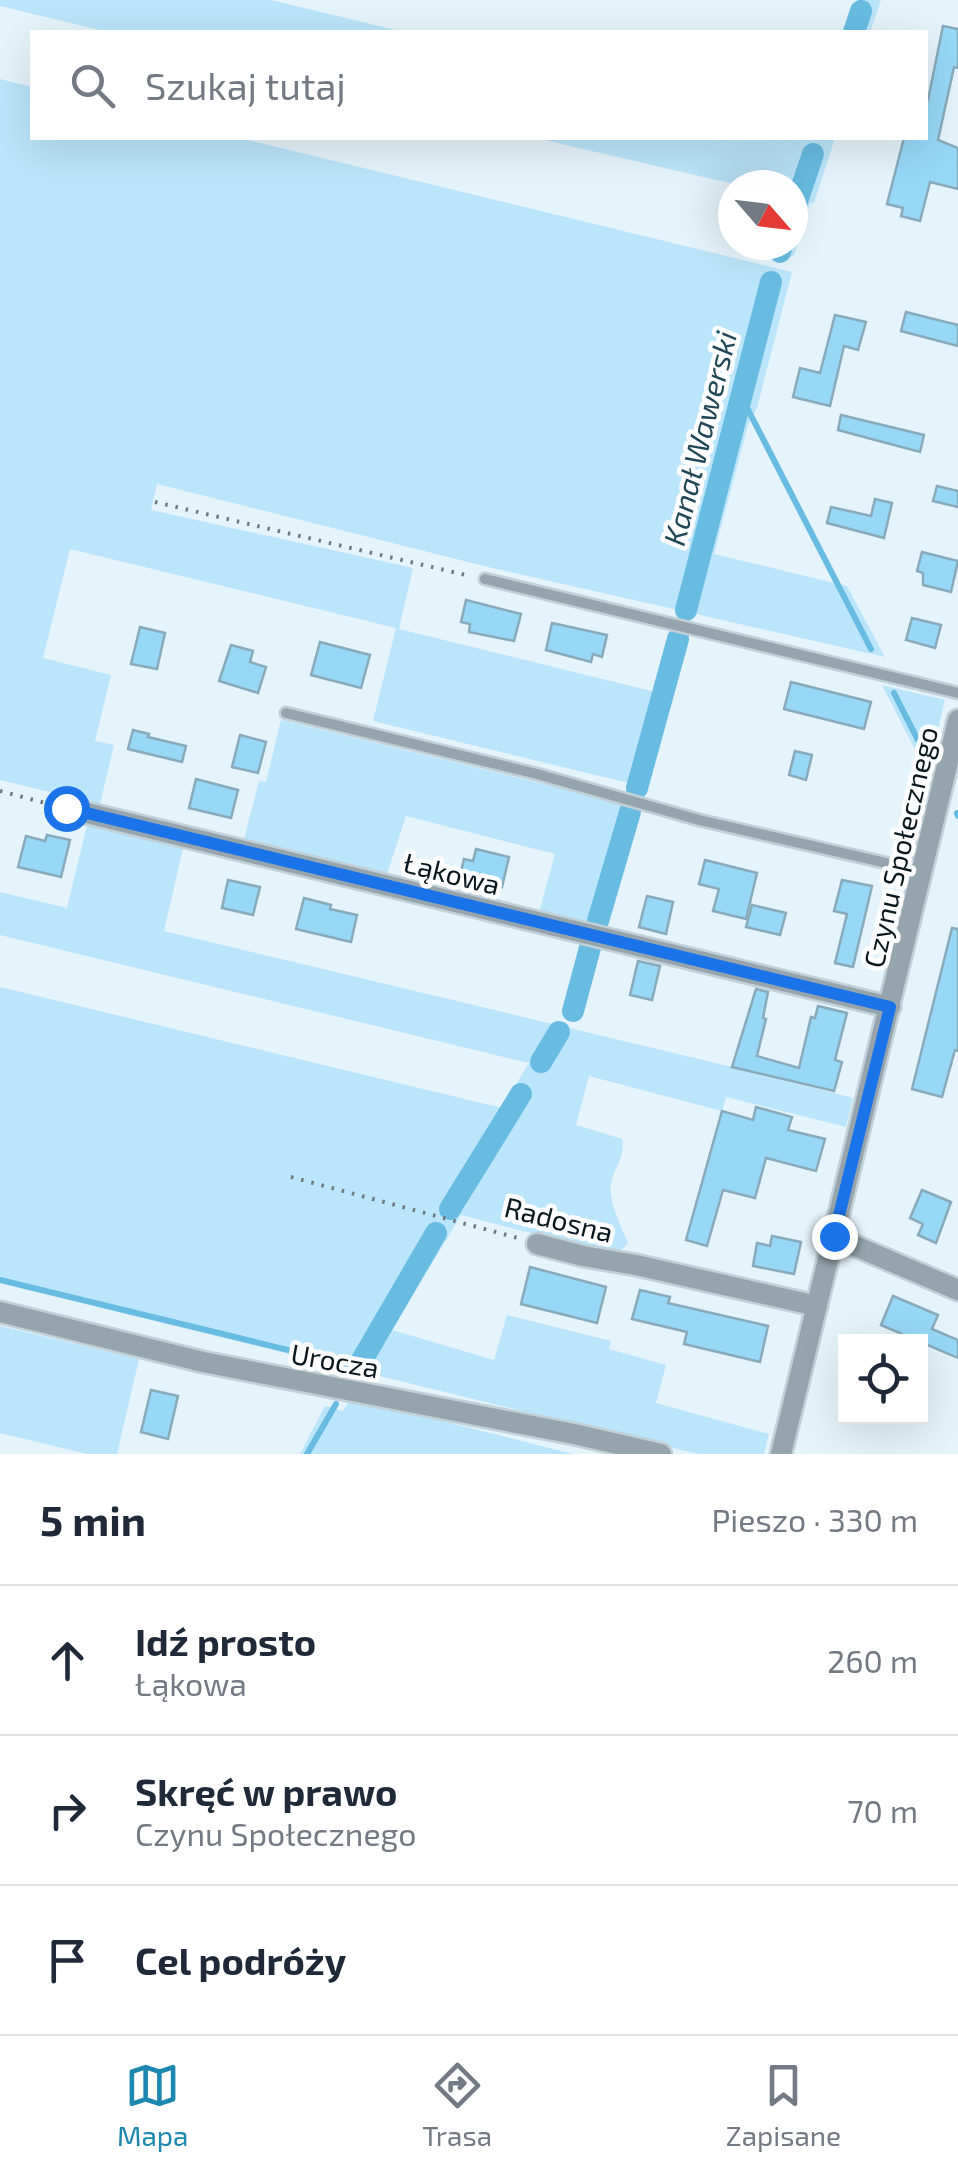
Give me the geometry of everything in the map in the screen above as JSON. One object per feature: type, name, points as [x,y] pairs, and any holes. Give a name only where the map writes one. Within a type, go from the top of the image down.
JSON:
[{"type":"street","name":"Czynu Społecznego","points":[[781,1454],[921,871],[950,788],[958,720]]},
{"type":"street","name":"Łąkowa","points":[[66,808],[890,1007]]},
{"type":"street","points":[[834,1236],[958,1290]]},
{"type":"street","name":"Radosna","points":[[537,1244],[817,1306]]},
{"type":"street","name":"Urocza","points":[[0,1312],[203,1362],[661,1454]]},
{"type":"lane","points":[[484,579],[958,694]]},
{"type":"lane","points":[[286,713],[536,774],[699,820],[921,871]]},
{"type":"path","points":[[155,502],[484,579]]},
{"type":"path","points":[[0,792],[66,808]]},
{"type":"path","name":"Radosna","points":[[291,1177],[537,1244]]},
{"type":"shaded area","points":[[0,0],[271,0],[396,30],[100,30],[0,6]]},
{"type":"shaded area","points":[[858,0],[881,0],[871,30],[849,30]]},
{"type":"shaded area","points":[[0,79],[30,86],[30,140],[248,140],[718,254],[718,260],[743,260],[792,272],[714,554],[847,586],[885,657],[488,567],[157,484],[151,510],[413,568],[399,629],[655,692],[671,633],[687,637],[645,787],[373,721],[396,628],[70,549],[43,658],[111,675],[95,741],[114,745],[100,804],[0,780]]},
{"type":"shaded area","points":[[545,140],[834,140],[814,203],[808,210],[808,170],[718,170],[718,180]]},
{"type":"shaded area","points":[[882,685],[945,700],[927,773]]},
{"type":"shaded area","points":[[281,720],[639,807],[602,929],[538,916],[555,854],[406,816],[387,874],[244,839],[259,781],[266,782]]},
{"type":"shaded area","points":[[87,825],[183,848],[164,931],[853,1098],[846,1127],[726,1097],[722,1111],[589,1076],[576,1125],[622,1139],[611,1195],[628,1243],[616,1255],[461,1215],[392,1330],[494,1360],[507,1315],[611,1341],[609,1349],[666,1365],[656,1403],[769,1434],[764,1454],[698,1454],[0,1283],[0,987],[502,1108],[529,1063],[0,935],[0,892],[67,908]]},
{"type":"shaded area","points":[[0,1326],[139,1359],[117,1454],[87,1454],[0,1433]]},
{"type":"shaded area","points":[[351,1398],[573,1454],[300,1454],[325,1406],[343,1411]]},
{"type":"building","points":[[943,26],[958,29],[958,68],[954,67],[938,140],[958,148],[958,189],[930,182],[920,221],[901,216],[903,208],[887,204],[903,140],[928,140],[928,100]]},
{"type":"building","points":[[906,312],[958,325],[958,346],[901,331]]},
{"type":"building","points":[[835,315],[866,322],[858,350],[844,346],[830,406],[793,397],[800,368],[820,373]]},
{"type":"building","points":[[841,415],[924,435],[920,452],[838,430]]},
{"type":"building","points":[[937,486],[958,491],[958,507],[933,501]]},
{"type":"building","points":[[875,499],[892,503],[884,538],[827,523],[831,507],[871,516]]},
{"type":"building","points":[[922,552],[958,561],[951,592],[923,585],[923,573],[917,571]]},
{"type":"building","points":[[466,600],[521,614],[514,641],[469,632],[470,624],[461,622]]},
{"type":"building","points":[[912,618],[941,625],[935,648],[906,640]]},
{"type":"building","points":[[552,623],[607,635],[602,657],[593,654],[591,662],[546,650]]},
{"type":"building","points":[[140,627],[165,633],[157,669],[131,664]]},
{"type":"building","points":[[320,642],[370,655],[361,688],[311,675]]},
{"type":"building","points":[[231,645],[253,651],[250,662],[266,667],[258,693],[219,681]]},
{"type":"building","points":[[791,682],[871,702],[864,729],[784,709]]},
{"type":"building","points":[[133,730],[186,746],[182,762],[128,749]]},
{"type":"building","points":[[240,735],[266,742],[258,773],[232,767]]},
{"type":"building","points":[[795,751],[812,755],[806,780],[789,775]]},
{"type":"building","points":[[196,779],[238,790],[231,818],[189,808]]},
{"type":"building","points":[[47,835],[70,840],[61,877],[18,867],[26,836],[45,841]]},
{"type":"building","points":[[476,849],[509,857],[502,887],[460,876],[464,859],[473,861]]},
{"type":"building","points":[[705,860],[757,873],[746,919],[713,911],[719,889],[699,884]]},
{"type":"building","points":[[228,880],[260,887],[253,915],[222,908]]},
{"type":"building","points":[[842,880],[872,886],[853,967],[835,963],[847,914],[834,911]]},
{"type":"building","points":[[647,896],[673,902],[666,934],[639,927]]},
{"type":"building","points":[[304,898],[357,915],[351,942],[296,929]]},
{"type":"building","points":[[752,905],[786,913],[780,935],[746,927]]},
{"type":"building","points":[[952,928],[958,929],[958,1051],[955,1050],[942,1097],[912,1089]]},
{"type":"building","points":[[638,961],[660,966],[652,1000],[630,995]]},
{"type":"building","points":[[756,989],[768,992],[757,1056],[799,1068],[811,1017],[815,1018],[818,1006],[847,1013],[835,1060],[842,1062],[834,1091],[732,1067]]},
{"type":"building","points":[[756,1107],[792,1117],[788,1130],[825,1139],[816,1171],[766,1158],[755,1198],[723,1190],[707,1246],[686,1240],[722,1111],[753,1120]]},
{"type":"building","points":[[922,1190],[951,1202],[936,1243],[918,1235],[923,1224],[910,1218]]},
{"type":"building","points":[[772,1236],[801,1242],[794,1274],[753,1266],[757,1243],[770,1246]]},
{"type":"building","points":[[530,1267],[606,1287],[597,1323],[521,1304]]},
{"type":"building","points":[[640,1290],[670,1297],[668,1303],[768,1326],[760,1362],[684,1344],[687,1332],[632,1319]]},
{"type":"building","points":[[893,1296],[938,1315],[932,1329],[958,1340],[958,1358],[928,1345],[928,1334],[902,1334],[881,1325]]},
{"type":"building","points":[[151,1390],[178,1396],[168,1439],[141,1432]]},
{"type":"waterway","name":"Kanał Wawerski","points":[[855,30],[861,11]]},
{"type":"waterway","name":"Kanał Wawerski","points":[[808,170],[813,154]]},
{"type":"waterway","name":"Kanał Wawerski","points":[[686,610],[771,282]]},
{"type":"waterway","points":[[742,398],[871,649]]},
{"type":"waterway","name":"Kanał Wawerski","points":[[637,788],[678,639]]},
{"type":"waterway","points":[[894,693],[929,762]]},
{"type":"waterway","name":"Kanał Wawerski","points":[[598,921],[630,812]]},
{"type":"waterway","name":"Kanał Wawerski","points":[[573,1011],[591,944]]},
{"type":"waterway","name":"Kanał Wawerski","points":[[541,1062],[559,1032]]},
{"type":"waterway","name":"Kanał Wawerski","points":[[450,1209],[521,1094]]},
{"type":"waterway","name":"Kanał Wawerski","points":[[358,1367],[436,1233]]},
{"type":"waterway","points":[[0,1280],[358,1367],[353,1376]]},
{"type":"waterway","name":"Kanał Wawerski","points":[[307,1454],[336,1404]]},
{"type":"route","points":[[66,808],[890,1007],[834,1236]]}]
